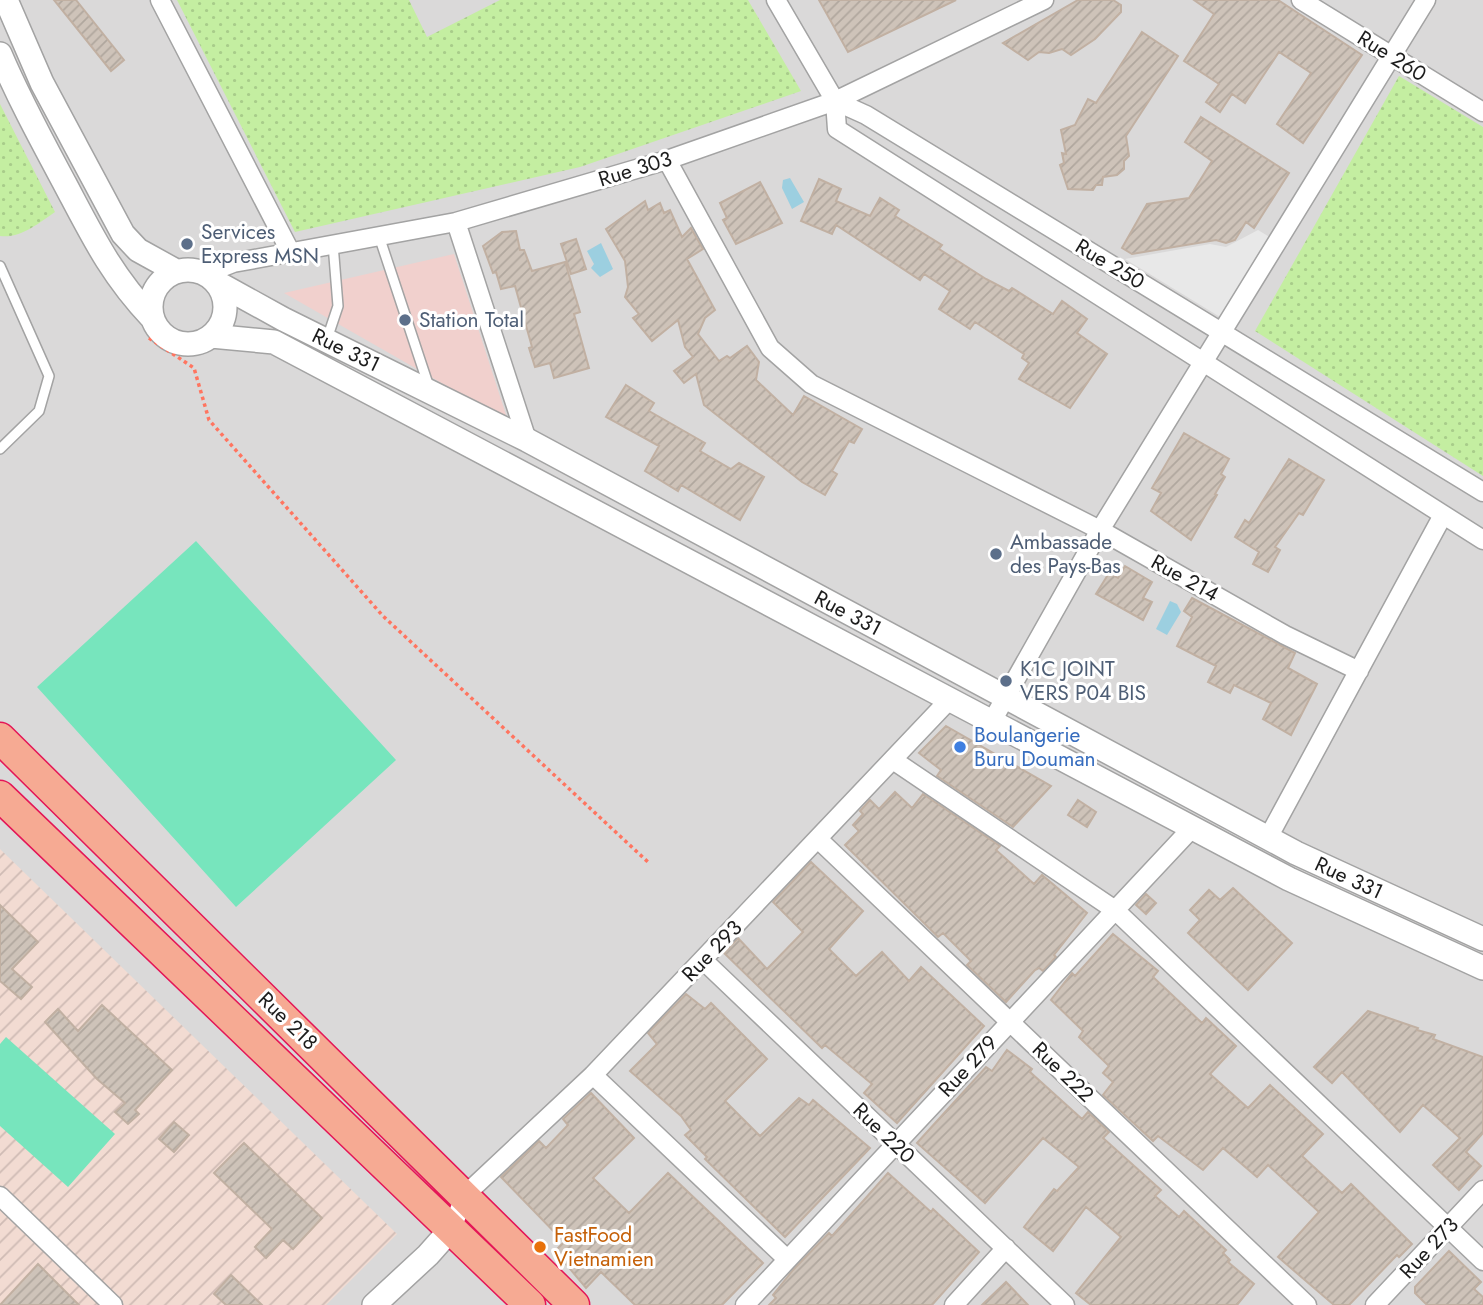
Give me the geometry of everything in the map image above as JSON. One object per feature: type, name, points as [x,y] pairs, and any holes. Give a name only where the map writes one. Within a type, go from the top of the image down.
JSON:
[{"type":"highway","name":"Rue 218","points":[[0,738],[575,1305]]},
{"type":"highway","name":"Rue 218","points":[[0,796],[530,1305]]},
{"type":"street","points":[[6,0],[42,83],[123,234],[138,250],[176,271]]},
{"type":"street","points":[[160,0],[291,253]]},
{"type":"street","points":[[775,0],[835,101],[837,129],[1483,540]]},
{"type":"street","name":"Rue 303","points":[[210,278],[233,263],[456,222],[667,160],[835,101],[1044,0]]},
{"type":"street","name":"Rue 260","points":[[1301,0],[1483,112]]},
{"type":"street","points":[[991,723],[1100,530],[1426,0]]},
{"type":"street","points":[[0,54],[17,96],[105,260],[146,323],[177,342],[199,342],[211,336],[220,324],[225,310],[223,296],[210,278],[191,270],[176,271],[164,278],[155,289],[146,323]]},
{"type":"street","name":"Rue 250","points":[[835,101],[866,115],[1483,492]]},
{"type":"street","name":"Rue 214","points":[[667,160],[770,348],[811,384],[1010,487],[1100,530],[1285,635],[1360,671]]},
{"type":"street","points":[[456,222],[527,440]]},
{"type":"street","name":"Rue 331","points":[[210,278],[527,440],[1006,699],[1269,836],[1296,853],[1483,939]]},
{"type":"street","name":"Rue 331","points":[[211,336],[274,342],[1289,879],[1483,968]]},
{"type":"street","points":[[1269,836],[1443,515]]},
{"type":"street","name":"Rue 293","points":[[465,1195],[593,1075],[950,699]]},
{"type":"street","points":[[893,760],[1115,910],[1483,1261]]},
{"type":"street","name":"Rue 279","points":[[745,1305],[1192,828]]},
{"type":"street","name":"Rue 222","points":[[818,839],[1307,1305]]},
{"type":"street","name":"Rue 220","points":[[703,960],[1065,1305]]},
{"type":"street","points":[[593,1075],[787,1259]]},
{"type":"street","name":"Rue 273","points":[[1375,1305],[1483,1190]]},
{"type":"street","points":[[374,1305],[428,1255],[452,1228],[465,1195]]},
{"type":"street","points":[[0,1196],[113,1305]]},
{"type":"street","points":[[954,1305],[1006,1248]]},
{"type":"lane","points":[[379,236],[431,392]]},
{"type":"lane","points":[[327,340],[338,306],[333,244]]},
{"type":"lane","points":[[0,266],[49,376],[39,411],[0,449]]},
{"type":"path","points":[[146,323],[150,340],[194,368],[209,419],[383,616],[649,863]]},
{"type":"shaded area","points":[[0,0],[1483,0],[1483,1305],[0,1305]]},
{"type":"shaded area","points":[[1258,230],[1273,239],[1225,320],[1125,259],[1210,244],[1226,247]]},
{"type":"shaded area","points":[[454,254],[508,421],[284,293]]},
{"type":"shaded area","points":[[0,849],[397,1234],[326,1305],[0,1305]]},
{"type":"green space","points":[[177,0],[409,0],[427,37],[500,0],[748,0],[801,91],[580,167],[295,232]]},
{"type":"green space","points":[[1399,76],[1483,127],[1483,476],[1255,331]]},
{"type":"green space","points":[[0,104],[55,212],[29,229],[7,236],[0,236]]},
{"type":"green space","points":[[196,541],[396,760],[236,907],[37,687]]},
{"type":"green space","points":[[6,1037],[115,1134],[68,1187],[0,1126],[0,1044]]},
{"type":"water","points":[[790,178],[804,202],[792,209],[782,188],[783,180]]},
{"type":"water","points":[[601,243],[613,269],[600,277],[591,268],[594,264],[587,251]]},
{"type":"water","points":[[1170,601],[1177,604],[1181,612],[1167,635],[1156,629]]},
{"type":"building","points":[[54,0],[76,0],[124,60],[111,71]]},
{"type":"building","points":[[819,0],[956,0],[848,52]]},
{"type":"building","points":[[1078,0],[1113,0],[1121,5],[1121,12],[1095,39],[1071,55],[1062,49],[1049,53],[1039,52],[1028,60],[1003,43]]},
{"type":"building","points":[[1194,0],[1278,0],[1362,55],[1303,143],[1277,124],[1311,73],[1279,52],[1245,103],[1232,94],[1220,112],[1206,102],[1219,84],[1184,61],[1214,14]]},
{"type":"building","points":[[1142,32],[1178,56],[1126,136],[1129,156],[1124,161],[1124,169],[1117,175],[1103,177],[1102,185],[1096,185],[1093,190],[1068,189],[1060,165],[1064,163],[1062,153],[1066,154],[1061,130],[1075,125],[1088,99],[1096,103]]},
{"type":"building","points":[[1201,117],[1289,173],[1254,228],[1246,222],[1235,240],[1226,243],[1216,240],[1132,254],[1122,248],[1147,204],[1189,198],[1212,161],[1185,142]]},
{"type":"building","points":[[819,179],[841,189],[836,201],[870,216],[880,198],[899,210],[895,216],[942,245],[939,249],[986,279],[1009,291],[1012,288],[1053,314],[1062,301],[1087,319],[1077,333],[1107,354],[1070,408],[1019,379],[1029,363],[1022,358],[1024,354],[975,322],[970,329],[939,309],[950,291],[924,274],[920,280],[836,225],[832,234],[801,221]]},
{"type":"building","points":[[760,182],[782,223],[736,244],[723,220],[727,218],[720,203]]},
{"type":"building","points":[[645,201],[648,210],[660,203],[664,213],[670,210],[682,237],[691,228],[703,249],[687,259],[715,310],[705,318],[698,334],[719,361],[727,356],[730,358],[747,346],[759,362],[756,380],[793,415],[804,396],[862,429],[854,443],[849,441],[832,471],[837,474],[825,495],[802,482],[704,405],[696,374],[684,383],[674,371],[693,357],[685,347],[678,320],[652,341],[633,318],[639,314],[625,297],[628,287],[625,261],[606,229]]},
{"type":"building","points":[[516,231],[520,250],[524,250],[532,271],[565,262],[580,312],[574,314],[589,368],[554,378],[550,363],[535,367],[515,286],[501,289],[483,246],[502,232]]},
{"type":"building","points":[[576,239],[586,269],[571,274],[561,244]]},
{"type":"building","points":[[626,385],[654,403],[649,411],[705,443],[700,451],[731,469],[739,463],[764,477],[740,520],[681,485],[678,491],[645,471],[659,446],[606,417]]},
{"type":"building","points":[[1184,433],[1229,459],[1221,474],[1225,477],[1215,494],[1217,495],[1191,540],[1151,511],[1161,493],[1152,488]]},
{"type":"building","points":[[1289,459],[1324,480],[1303,515],[1299,513],[1275,547],[1280,550],[1268,572],[1253,564],[1259,552],[1235,537],[1245,520],[1249,523]]},
{"type":"building","points":[[1125,566],[1152,582],[1143,598],[1152,602],[1143,620],[1096,594],[1109,573],[1118,578]]},
{"type":"building","points":[[1192,598],[1295,653],[1288,668],[1317,684],[1291,735],[1263,719],[1271,703],[1234,685],[1230,693],[1208,682],[1216,666],[1177,646],[1192,617],[1184,611]]},
{"type":"building","points":[[946,726],[1051,786],[1013,827],[937,776],[941,770],[919,753]]},
{"type":"building","points":[[895,792],[912,808],[923,794],[1000,846],[996,850],[1034,884],[1042,875],[1087,913],[1054,955],[1056,957],[1043,971],[1039,968],[1035,970],[1006,1002],[967,965],[971,961],[943,933],[938,937],[845,845],[859,831],[853,825],[870,800],[879,809]]},
{"type":"building","points":[[1078,800],[1096,812],[1087,827],[1068,815]]},
{"type":"building","points":[[811,862],[863,911],[829,949],[856,976],[882,952],[909,981],[921,967],[984,1026],[897,1123],[864,1093],[872,1084],[825,1045],[822,1048],[724,953],[738,938],[767,969],[803,932],[773,902]]},
{"type":"building","points":[[1233,888],[1292,943],[1248,990],[1188,933],[1200,920],[1190,910],[1209,890],[1220,900]]},
{"type":"building","points":[[1146,894],[1156,903],[1146,914],[1136,905]]},
{"type":"building","points":[[0,905],[38,942],[12,969],[32,987],[21,999],[0,981]]},
{"type":"building","points":[[1113,934],[1158,971],[1153,977],[1202,1023],[1206,1018],[1236,1046],[1210,1074],[1248,1108],[1270,1085],[1323,1134],[1302,1156],[1342,1193],[1351,1184],[1412,1244],[1399,1257],[1397,1255],[1349,1305],[1334,1305],[1278,1257],[1319,1212],[1268,1165],[1257,1177],[1223,1148],[1203,1170],[1158,1136],[1153,1141],[1103,1095],[1113,1082],[1103,1073],[1109,1066],[1079,1037],[1083,1031],[1051,1000],[1072,973],[1075,976]]},
{"type":"building","points":[[686,994],[705,1009],[711,1003],[767,1059],[725,1101],[760,1136],[799,1098],[809,1105],[813,1100],[870,1148],[785,1237],[705,1159],[707,1157],[685,1135],[691,1130],[681,1116],[630,1071],[657,1044],[648,1033]]},
{"type":"building","points":[[102,1005],[172,1070],[135,1110],[139,1114],[128,1124],[115,1112],[125,1103],[97,1079],[45,1022],[58,1009],[78,1031]]},
{"type":"building","points":[[1368,1011],[1418,1028],[1417,1030],[1435,1035],[1433,1039],[1483,1057],[1483,1133],[1466,1152],[1481,1166],[1459,1190],[1433,1165],[1460,1138],[1423,1105],[1400,1132],[1342,1072],[1332,1083],[1314,1067]]},
{"type":"building","points":[[1007,1050],[1032,1069],[1030,1072],[1082,1119],[1088,1112],[1109,1132],[1103,1138],[1161,1190],[1155,1196],[1179,1217],[1184,1211],[1226,1250],[1223,1253],[1230,1260],[1228,1262],[1254,1284],[1237,1305],[1091,1305],[1076,1293],[1121,1237],[1086,1207],[1053,1251],[1024,1227],[1054,1189],[1057,1191],[1079,1167],[1043,1138],[985,1203],[917,1143],[986,1067],[992,1071]]},
{"type":"building","points":[[591,1093],[634,1138],[593,1178],[629,1213],[668,1173],[763,1263],[722,1305],[635,1305],[601,1272],[586,1288],[555,1251],[564,1242],[501,1177],[539,1141],[546,1148],[568,1125],[563,1119]]},
{"type":"building","points":[[174,1122],[189,1135],[174,1152],[159,1139]]},
{"type":"building","points":[[244,1143],[322,1218],[293,1249],[283,1240],[266,1258],[255,1247],[272,1229],[214,1173]]},
{"type":"building","points":[[888,1173],[931,1212],[933,1209],[979,1252],[932,1305],[769,1305],[776,1298],[773,1295],[793,1270],[829,1233],[832,1236]]},
{"type":"building","points":[[1449,1251],[1481,1282],[1474,1289],[1483,1297],[1483,1305],[1427,1305],[1415,1293],[1415,1287]]},
{"type":"building","points":[[38,1264],[79,1305],[0,1305]]},
{"type":"building","points":[[231,1275],[262,1305],[226,1305],[214,1294]]},
{"type":"building","points":[[1006,1282],[1028,1305],[982,1305]]},
{"type":"place","name":"Services Express MSN","points":[[187,244]]},
{"type":"place","name":"Station Total","points":[[405,320]]},
{"type":"place","name":"Ambassade des Pays-Bas","points":[[996,554]]},
{"type":"place","name":"K1C JOINT VERS P04 BIS","points":[[1006,681]]},
{"type":"place","name":"Boulangerie Buru Douman","points":[[960,747]]},
{"type":"place","name":"FastFood Vietnamien","points":[[540,1247]]}]
